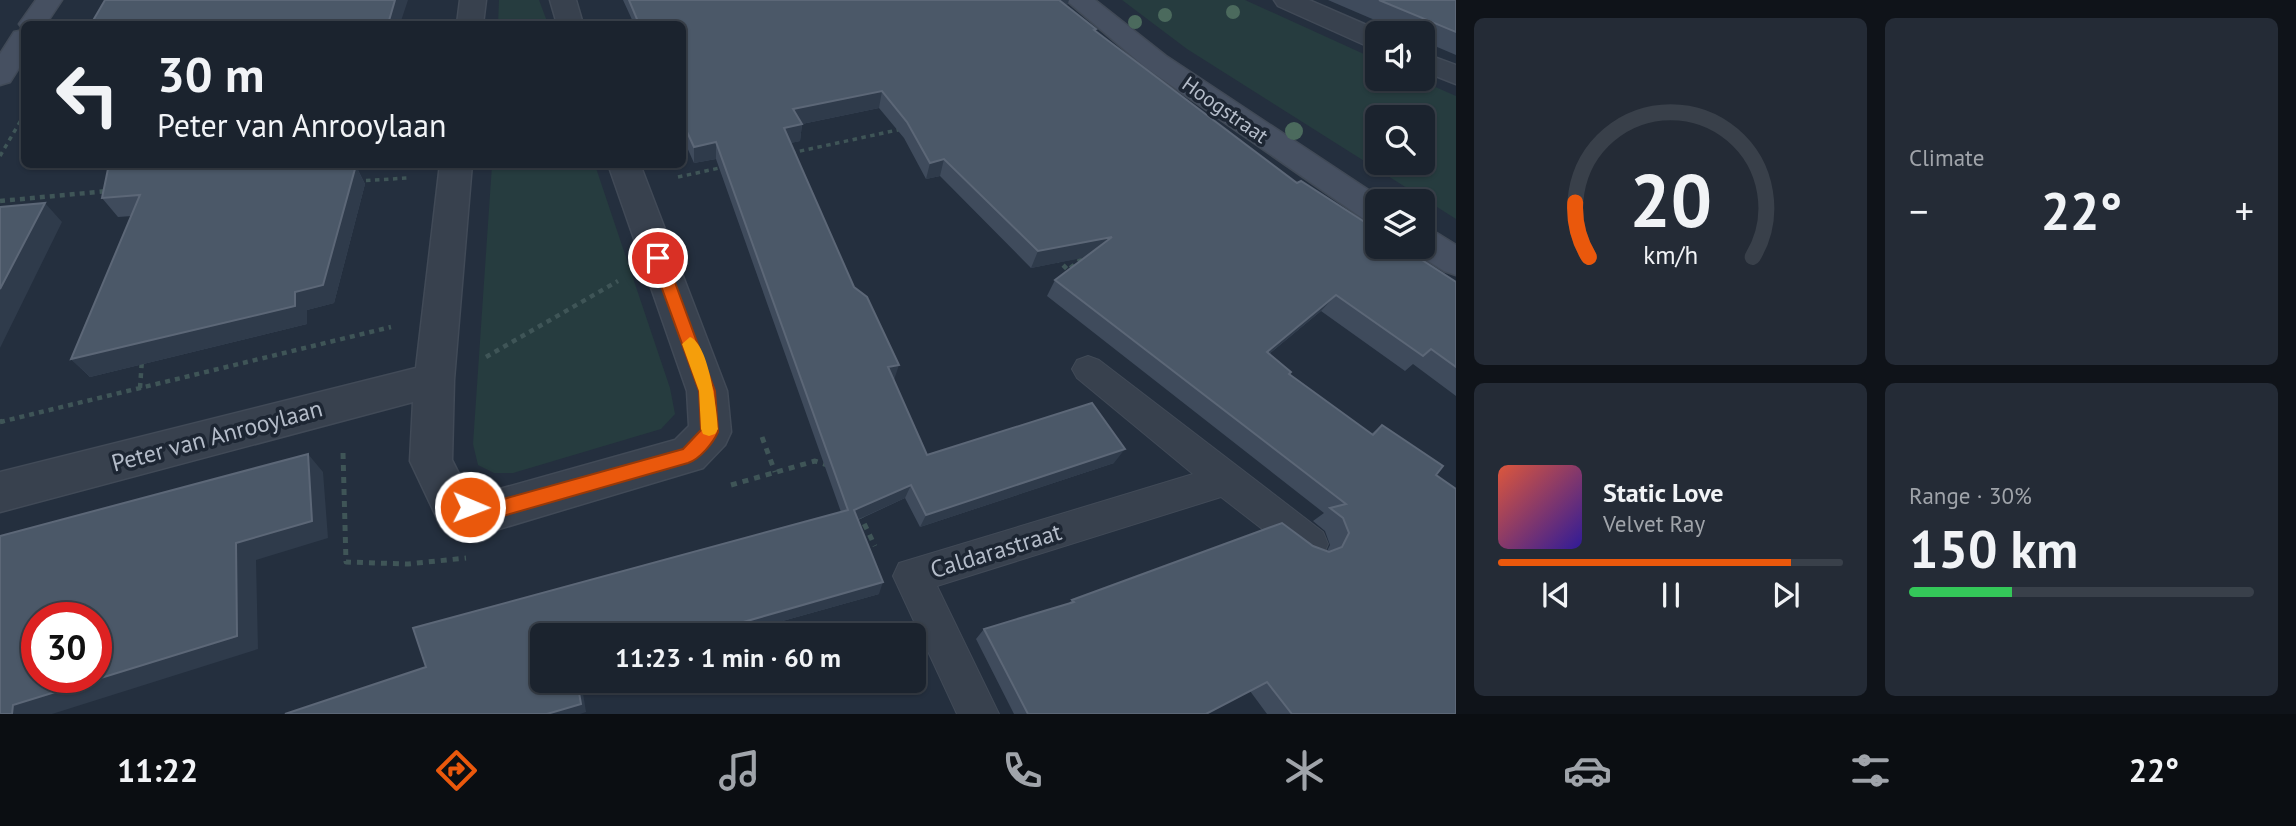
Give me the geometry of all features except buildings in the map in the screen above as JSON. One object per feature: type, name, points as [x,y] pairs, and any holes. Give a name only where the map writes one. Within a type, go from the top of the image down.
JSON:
[{"type":"street","points":[[35,21],[49,0]]},
{"type":"street","points":[[470,21],[473,0]]},
{"type":"street","points":[[563,0],[569,21]]},
{"type":"street","name":"Hoogstraat","points":[[1079,0],[1156,62],[1365,204]]},
{"type":"street","points":[[1287,0],[1365,35]]},
{"type":"street","points":[[0,76],[21,43]]},
{"type":"street","points":[[1435,66],[1456,75]]},
{"type":"street","points":[[456,168],[434,380],[431,461],[451,502],[489,512],[688,455],[710,432],[707,391],[628,175]]},
{"type":"street","points":[[1435,249],[1456,262]]},
{"type":"street","name":"Peter van Anrooylaan","points":[[0,492],[434,380]]},
{"type":"lane","points":[[1088,369],[1310,544]]},
{"type":"lane","name":"Caldarastraat","points":[[978,714],[912,576],[1226,480]]},
{"type":"path","points":[[0,156],[21,120]]},
{"type":"path","points":[[784,154],[906,128]]},
{"type":"path","points":[[628,175],[730,166]]},
{"type":"path","points":[[353,182],[419,177]]},
{"type":"path","points":[[0,201],[117,191]]},
{"type":"path","points":[[1048,251],[1068,270],[1096,247]]},
{"type":"path","points":[[434,380],[479,361],[658,258]]},
{"type":"path","points":[[0,422],[402,324]]},
{"type":"path","points":[[140,388],[143,346]]},
{"type":"green space","points":[[499,0],[539,0],[547,21],[498,21]]},
{"type":"green space","points":[[1122,0],[1245,0],[1365,55],[1365,91],[1435,91],[1435,87],[1456,96],[1456,219],[1435,206],[1435,189],[1409,189],[1386,175],[1435,175],[1435,105],[1365,105],[1365,161],[1187,49]]},
{"type":"green space","points":[[492,168],[596,168],[670,388],[675,414],[661,429],[513,473],[494,473],[478,465],[473,444]]},
{"type":"slow traffic","points":[[690,344],[707,391],[709,429]]},
{"type":"route","points":[[470,507],[489,512],[688,455],[710,432],[707,391],[658,258]]}]
